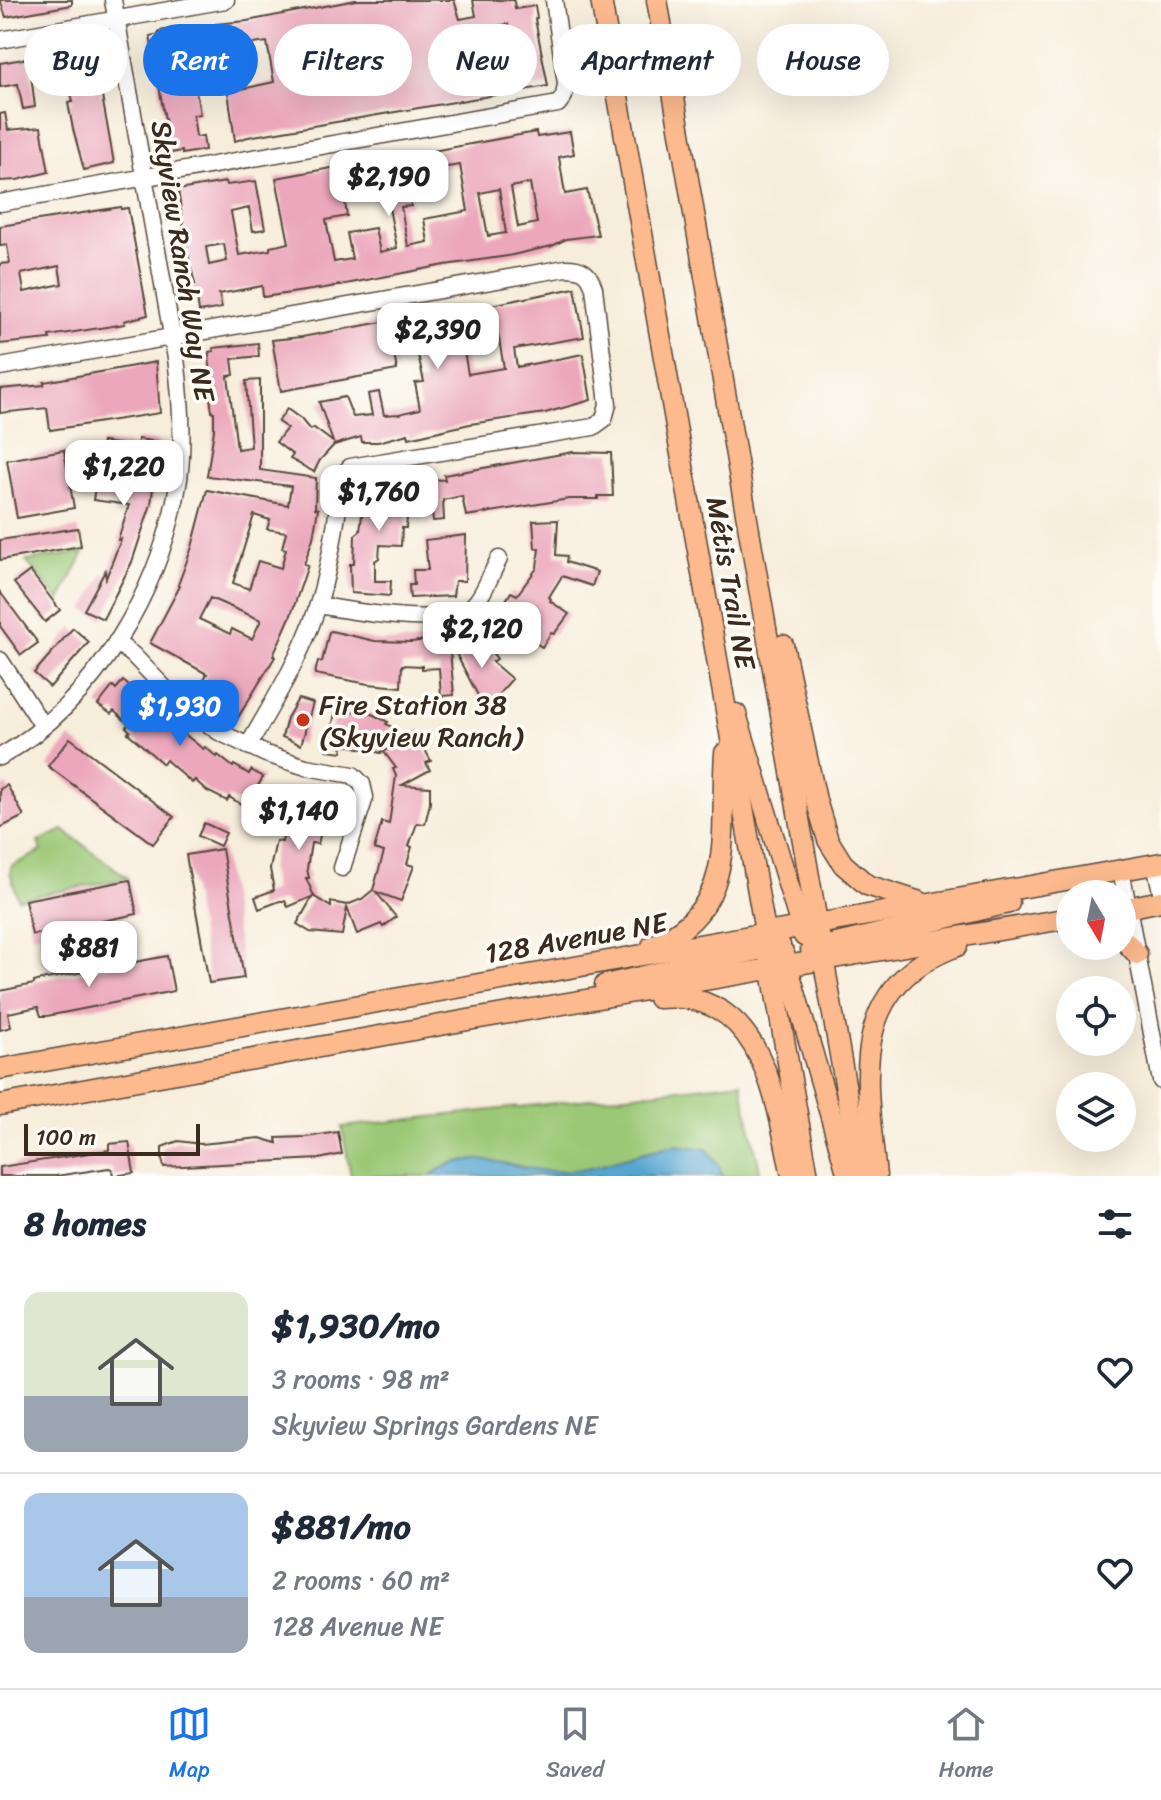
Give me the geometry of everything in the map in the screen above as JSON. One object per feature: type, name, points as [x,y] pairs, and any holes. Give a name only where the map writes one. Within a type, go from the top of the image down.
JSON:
[{"type":"main road","name":"Métis Trail NE","points":[[601,0],[727,725],[777,954],[808,1176]]},
{"type":"main road","name":"Métis Trail NE","points":[[657,0],[738,459],[813,940],[861,1176]]},
{"type":"main road","points":[[738,459],[752,496],[816,800],[828,840],[843,864],[867,885],[929,904]]},
{"type":"main road","points":[[711,634],[777,843],[813,940],[1010,903],[1082,878]]},
{"type":"main road","points":[[620,959],[656,945],[687,928],[710,897],[720,869],[727,725]]},
{"type":"main road","name":"128 Avenue NE","points":[[0,1069],[620,959],[777,954],[929,904],[1158,864]]},
{"type":"main road","points":[[1136,899],[1161,889]]},
{"type":"main road","points":[[1136,906],[1161,901]]},
{"type":"main road","name":"128 Avenue NE","points":[[777,954],[813,940],[982,934],[1056,922]]},
{"type":"main road","points":[[876,1176],[868,1061],[874,1026],[885,997],[905,973],[935,954],[982,934]]},
{"type":"main road","points":[[468,1020],[515,1005],[777,954],[848,1176]]},
{"type":"main road","points":[[0,1105],[468,1020],[667,998],[690,1000],[714,1008],[744,1030],[763,1060],[775,1096],[792,1176]]},
{"type":"main road","points":[[0,1079],[148,1044]]},
{"type":"street","name":"Skyview Ranch Way NE","points":[[0,757],[43,726],[85,685],[116,642],[137,606],[160,553],[179,477],[180,389],[173,336],[113,0]]},
{"type":"street","points":[[0,40],[226,0]]},
{"type":"street","points":[[0,203],[545,109],[558,104],[564,96],[566,84],[554,0]]},
{"type":"street","points":[[0,367],[566,268],[580,268],[590,276],[608,404],[604,419],[593,427],[350,467],[343,475],[318,605],[288,677],[248,746]]},
{"type":"street","points":[[318,605],[394,616],[464,613],[475,604],[499,559]]},
{"type":"street","points":[[116,642],[190,712],[219,732],[306,767],[353,775],[362,784],[365,797],[342,868]]},
{"type":"street","points":[[0,660],[43,726]]},
{"type":"street","points":[[1158,864],[1161,889]]},
{"type":"street","points":[[1121,870],[1122,880]]},
{"type":"street","points":[[1136,950],[1161,1081]]},
{"type":"green space","points":[[84,552],[60,601],[26,561]]},
{"type":"green space","points":[[63,830],[128,878],[18,899],[10,872],[12,866],[42,851],[38,842]]},
{"type":"green space","points":[[741,1082],[761,1176],[351,1176],[342,1127]]},
{"type":"water","points":[[678,1145],[707,1149],[723,1176],[430,1176],[447,1166],[479,1160],[544,1171],[577,1170]]},
{"type":"building","points":[[0,0],[72,0],[72,5],[6,17]]},
{"type":"building","points":[[356,0],[454,0],[460,19],[476,16],[473,0],[514,0],[515,9],[535,6],[537,18],[536,24],[428,24],[428,96],[489,96],[235,141],[229,96],[258,96],[258,85],[274,82],[267,42],[258,43],[258,24],[216,24]]},
{"type":"building","points":[[537,29],[548,86],[537,88]]},
{"type":"building","points":[[24,59],[24,96],[34,96],[35,107],[23,109],[18,84],[0,87],[0,63]]},
{"type":"building","points":[[72,96],[102,96],[114,163],[84,170],[68,103],[73,102]]},
{"type":"building","points":[[161,96],[197,96],[200,114],[193,115],[196,137],[203,136],[205,150],[171,153]]},
{"type":"building","points":[[5,113],[8,130],[41,127],[49,172],[0,181],[0,114]]},
{"type":"building","points":[[536,132],[537,137],[570,132],[574,154],[559,157],[565,194],[587,190],[598,235],[566,239],[552,246],[508,256],[325,288],[263,297],[262,286],[219,294],[222,308],[199,312],[197,297],[193,298],[190,284],[195,284],[178,190],[226,182],[227,185],[256,181],[265,229],[253,231],[249,208],[231,212],[239,255],[289,243],[276,178],[374,158],[422,153]],"holes":[[[460,165],[468,211],[424,219],[428,242],[408,246],[401,207],[411,206],[408,177],[442,174],[441,168]],[[530,183],[537,223],[518,227],[511,187]],[[362,185],[362,191],[381,188],[385,209],[389,208],[397,248],[380,252],[375,228],[347,233],[352,259],[334,262],[326,220],[347,216],[343,188]],[[499,189],[506,233],[488,236],[480,193]],[[224,244],[227,261],[209,265],[206,247]]]},
{"type":"building","points":[[128,208],[148,315],[124,321],[125,324],[49,336],[50,339],[0,344],[0,264],[10,263],[7,245],[0,246],[0,226]],"holes":[[[59,266],[62,284],[24,292],[21,274]]]},
{"type":"building","points":[[575,288],[584,337],[514,349],[517,367],[583,354],[591,400],[545,413],[470,424],[409,438],[408,434],[378,442],[362,442],[361,437],[334,445],[314,472],[290,459],[293,455],[276,442],[287,428],[278,422],[287,409],[310,430],[314,428],[333,442],[319,402],[345,397],[353,417],[372,415],[368,394],[379,392],[384,415],[399,414],[420,409],[415,383],[424,382],[416,345],[393,349],[397,370],[281,391],[272,340],[473,305],[486,306]],"holes":[[[497,328],[504,368],[468,374],[461,334]]]},
{"type":"building","points":[[258,343],[259,356],[232,359],[234,375],[228,376],[237,449],[251,447],[246,381],[260,380],[260,470],[316,478],[315,508],[318,509],[304,564],[308,565],[275,657],[237,719],[196,692],[207,674],[150,643],[180,586],[207,490],[288,505],[291,486],[207,476],[214,430],[208,382],[211,382],[209,352],[214,351],[213,348]],"holes":[[[254,515],[270,520],[267,529],[286,532],[282,548],[286,549],[281,568],[258,561],[249,589],[233,583]],[[210,598],[261,620],[252,639],[232,629],[230,634],[199,619]]]},
{"type":"building","points":[[156,362],[160,413],[50,430],[47,408],[0,413],[0,389],[44,385],[44,382]]},
{"type":"building","points":[[138,439],[159,442],[151,504],[132,562],[103,619],[84,610],[105,571],[106,578],[121,539],[118,540],[129,505],[93,500],[102,442],[137,447]]},
{"type":"building","points":[[64,450],[74,508],[17,518],[7,460]]},
{"type":"building","points":[[573,452],[611,453],[613,496],[569,499],[466,516],[462,496],[443,500],[444,520],[433,521],[431,502],[427,501],[429,479],[445,480],[444,475]]},
{"type":"building","points":[[397,478],[411,479],[406,528],[402,528],[401,546],[380,545],[379,558],[375,561],[375,581],[391,581],[390,596],[351,593],[350,564],[354,564],[355,535],[360,531],[366,484],[397,483]]},
{"type":"building","points":[[558,520],[556,555],[567,556],[566,562],[597,572],[592,586],[562,576],[549,597],[550,601],[569,614],[554,634],[551,633],[542,647],[531,640],[539,627],[522,616],[506,642],[490,631],[496,627],[491,624],[511,592],[517,595],[537,568],[539,548],[535,548],[533,521]]},
{"type":"building","points":[[78,528],[81,546],[0,560],[0,540]]},
{"type":"building","points":[[466,535],[465,581],[455,581],[453,596],[410,598],[409,585],[414,585],[413,570],[428,570],[425,540]]},
{"type":"building","points":[[30,571],[60,610],[45,622],[14,583]]},
{"type":"building","points":[[0,592],[38,643],[21,655],[0,626]]},
{"type":"building","points":[[73,628],[89,642],[50,687],[34,673]]},
{"type":"building","points":[[331,631],[375,641],[426,640],[434,641],[434,645],[449,640],[454,695],[441,696],[439,668],[402,665],[401,687],[315,674]]},
{"type":"building","points":[[481,638],[497,659],[492,662],[512,679],[497,696],[483,705],[453,648],[465,642],[468,647]]},
{"type":"building","points":[[123,681],[203,749],[205,747],[233,767],[249,774],[251,770],[263,777],[246,807],[229,797],[227,801],[207,791],[195,780],[192,783],[166,760],[163,764],[128,733],[130,731],[126,727],[129,724],[114,711],[111,714],[98,705],[113,686],[116,689]]},
{"type":"building","points":[[298,699],[313,703],[301,745],[282,737],[287,718]]},
{"type":"building","points":[[336,709],[372,714],[388,722],[386,724],[392,727],[381,753],[343,744],[342,752],[327,750]]},
{"type":"building","points":[[411,732],[421,742],[431,761],[426,763],[430,770],[402,785],[430,787],[430,803],[425,824],[417,823],[409,846],[412,847],[407,864],[414,866],[401,901],[376,892],[396,917],[383,927],[381,924],[357,934],[347,908],[342,935],[310,932],[297,924],[313,896],[331,907],[331,902],[347,905],[373,890],[384,852],[374,849],[382,822],[389,824],[396,776],[393,769],[396,768],[384,752]]},
{"type":"building","points":[[70,738],[174,817],[153,844],[48,766]]},
{"type":"building","points":[[7,785],[24,816],[0,828],[0,789]]},
{"type":"building","points":[[312,790],[339,797],[335,824],[323,823],[318,844],[311,843],[307,869],[309,878],[306,878],[314,896],[288,907],[285,901],[280,901],[259,909],[255,897],[274,890],[270,869],[276,841],[282,842],[286,823],[299,825],[306,795],[311,796]]},
{"type":"building","points":[[204,823],[226,833],[220,846],[198,836]]},
{"type":"building","points":[[222,849],[244,978],[209,983],[186,855]]},
{"type":"building","points":[[130,880],[137,914],[32,935],[25,900]]},
{"type":"building","points":[[167,956],[174,991],[47,1016],[41,1016],[38,1007],[8,1013],[11,1027],[0,1030],[0,991]]},
{"type":"building","points":[[338,1132],[342,1154],[319,1159],[164,1167],[162,1159],[162,1147],[178,1141],[201,1144],[260,1138],[277,1143],[276,1138]]},
{"type":"building","points":[[129,1142],[134,1173],[113,1176],[109,1168],[56,1176],[0,1176],[0,1167],[109,1150],[109,1144]]},
{"type":"place","name":"Fire Station 38 (Skyview Ranch)","points":[[303,720]]}]
